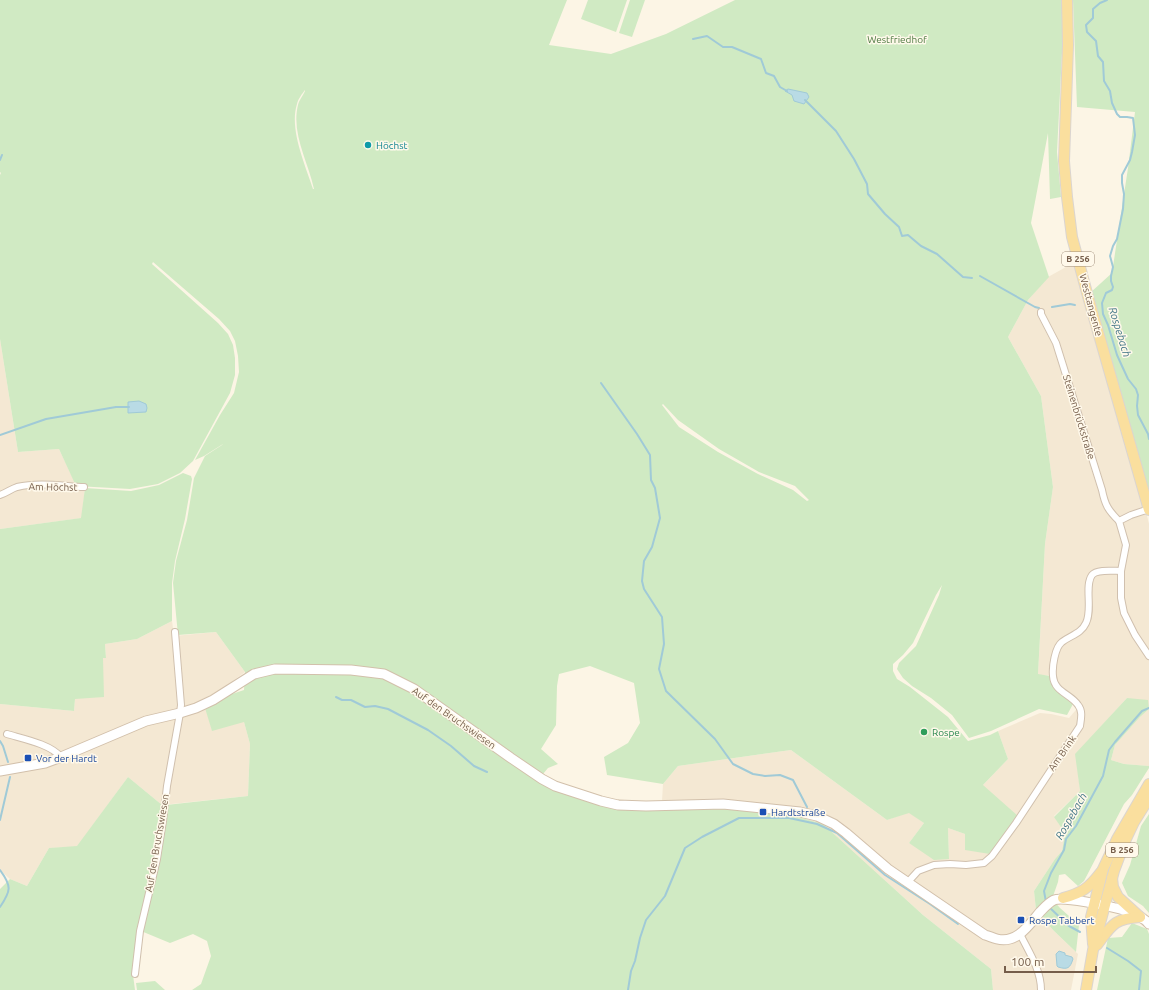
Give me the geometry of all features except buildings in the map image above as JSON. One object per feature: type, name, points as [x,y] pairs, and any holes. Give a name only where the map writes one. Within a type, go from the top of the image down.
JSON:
[{"type":"main road","name":"Westtangente","points":[[1067,0],[1068,45],[1064,161],[1072,237],[1149,509]]},
{"type":"main road","name":"B 256","points":[[1093,950],[1091,917],[1103,869],[1116,839],[1149,784]]},
{"type":"main road","name":"B 256","points":[[1086,990],[1093,950],[1112,878],[1126,839],[1134,822],[1149,798]]},
{"type":"main road","name":"B 256","points":[[1063,898],[1075,895],[1086,889],[1094,882],[1103,869]]},
{"type":"main road","points":[[1112,878],[1118,897],[1129,905],[1140,917]]},
{"type":"main road","name":"B 256","points":[[1093,950],[1113,924],[1126,918],[1140,917]]},
{"type":"street","name":"Steinenbrückstraße","points":[[1040,312],[1056,343],[1102,490],[1105,504],[1119,521],[1126,545],[1121,571],[1121,598],[1124,614],[1135,635],[1149,656]]},
{"type":"street","name":"Am Höchst","points":[[0,495],[27,485],[43,484],[84,487]]},
{"type":"street","points":[[1119,521],[1149,509]]},
{"type":"street","name":"Am Brink","points":[[908,882],[918,871],[934,865],[966,865],[984,863],[992,856],[1016,823],[1080,726],[1081,713],[1078,705],[1057,687],[1053,677],[1056,650],[1062,642],[1077,634],[1085,625],[1089,617],[1089,582],[1092,575],[1098,571],[1121,571]]},
{"type":"street","name":"Auf den Bruchswiesen","points":[[135,974],[140,930],[157,859],[167,786],[181,705],[176,632]]},
{"type":"street","name":"Auf den Bruchswiesen","points":[[0,771],[34,765],[61,757],[146,721],[196,708],[213,700],[254,674],[275,669],[351,670],[384,674],[414,689],[510,758],[555,786],[618,806],[723,804],[800,812],[817,816],[834,824],[888,869],[908,882]]},
{"type":"street","points":[[7,734],[28,740],[56,751],[61,757]]},
{"type":"street","points":[[908,882],[985,935],[996,939],[1012,939],[1020,934],[1047,905],[1055,899],[1063,898],[1120,909],[1140,917],[1149,924]]},
{"type":"street","points":[[1020,934],[1037,968],[1041,981],[1041,990]]},
{"type":"shaded area","points":[[1075,262],[1137,476],[1149,524],[1149,709],[1127,698],[1076,754],[1080,791],[1054,816],[1065,833],[1062,851],[1034,891],[1036,910],[1053,930],[1078,954],[1071,990],[993,990],[991,969],[923,915],[823,824],[713,800],[662,801],[663,784],[678,766],[791,750],[887,820],[909,812],[924,823],[909,843],[949,859],[948,828],[965,834],[983,785],[1008,759],[998,731],[1040,713],[1069,718],[1081,704],[1058,685],[1055,676],[1038,675],[1045,544],[1053,487],[1041,396],[1008,337],[1028,300],[1048,277]]},
{"type":"shaded area","points":[[0,339],[18,452],[59,449],[77,487],[85,488],[82,518],[0,529]]},
{"type":"shaded area","points":[[172,621],[174,636],[216,632],[245,672],[223,688],[199,702],[244,722],[250,744],[248,796],[162,805],[128,777],[77,847],[49,848],[27,886],[10,879],[0,870],[0,704],[74,711],[75,699],[103,658],[106,657],[105,644],[137,639]]},
{"type":"shaded area","points":[[1149,709],[1149,766],[1124,764],[1111,760],[1115,745]]},
{"type":"green space","name":"Westfriedhof","points":[[0,0],[567,0],[549,45],[611,54],[666,34],[735,0],[1061,0],[1064,13],[1057,152],[1061,197],[1050,199],[1048,133],[1031,223],[1049,277],[1028,300],[1008,337],[1041,396],[1053,487],[1045,544],[1038,674],[1050,676],[1055,689],[1073,704],[1067,715],[1039,709],[991,731],[969,738],[952,715],[931,698],[912,686],[903,678],[897,669],[899,663],[916,646],[942,585],[913,643],[893,664],[893,671],[897,679],[910,687],[948,717],[968,741],[990,735],[998,731],[1008,759],[983,785],[1018,816],[990,854],[965,850],[965,834],[948,828],[949,859],[934,860],[909,843],[924,823],[909,813],[887,820],[791,750],[678,766],[663,784],[607,775],[604,757],[628,743],[640,723],[634,683],[590,666],[559,674],[557,686],[556,725],[541,749],[558,764],[548,768],[538,780],[591,802],[673,809],[730,809],[791,815],[823,824],[923,915],[991,969],[993,990],[192,990],[201,984],[211,956],[207,941],[193,934],[170,943],[141,931],[166,805],[248,796],[250,744],[244,722],[212,731],[205,708],[223,697],[244,690],[245,672],[216,632],[178,635],[173,583],[176,561],[187,520],[194,478],[205,456],[223,444],[195,460],[234,393],[239,372],[235,341],[230,331],[219,319],[153,262],[152,264],[218,323],[228,334],[233,345],[235,375],[230,393],[193,461],[180,473],[158,484],[130,489],[76,486],[59,449],[18,452],[0,339]],"holes":[[[305,90],[299,101],[296,116],[298,137],[314,189],[302,158],[296,135],[295,114],[300,97]],[[663,404],[678,420],[719,449],[759,472],[795,486],[809,500],[807,501],[793,490],[758,474],[718,452],[679,427],[662,405]]]},
{"type":"green space","points":[[588,0],[627,0],[616,32],[581,19]]},
{"type":"green space","points":[[630,0],[645,0],[632,37],[619,33]]},
{"type":"green space","points":[[1073,0],[1149,0],[1149,500],[1090,293],[1112,273],[1135,112],[1077,107]]},
{"type":"green space","points":[[183,473],[191,476],[192,479],[185,519],[175,561],[172,583],[172,621],[137,639],[105,644],[106,658],[103,658],[104,697],[75,699],[74,711],[0,704],[0,529],[81,518],[85,488],[131,491],[159,485]]},
{"type":"green space","points":[[1127,698],[1148,700],[1149,709],[1115,745],[1111,760],[1124,764],[1149,766],[1149,768],[1132,795],[1124,804],[1084,881],[1078,886],[1065,874],[1059,875],[1052,899],[1079,925],[1076,952],[1053,930],[1036,910],[1034,891],[1062,851],[1065,833],[1054,817],[1080,791],[1075,754]]},
{"type":"green space","points":[[128,777],[162,805],[161,821],[133,975],[135,990],[0,990],[0,889],[10,879],[27,886],[49,848],[77,846]]},
{"type":"green space","points":[[1149,814],[1149,913],[1143,906],[1128,896],[1122,883],[1130,865],[1141,826]]},
{"type":"green space","points":[[1132,923],[1147,929],[1149,934],[1149,990],[1097,990],[1108,938],[1122,937]]},
{"type":"green space","points":[[155,981],[165,990],[137,990],[136,983]]},
{"type":"water","points":[[788,89],[807,93],[809,97],[804,104],[794,101],[792,95],[785,91]]},
{"type":"water","points":[[139,401],[146,404],[146,412],[128,413],[128,402]]},
{"type":"water","points":[[1059,951],[1072,957],[1072,962],[1068,968],[1057,966],[1056,954]]},
{"type":"waterway","name":"Rospebach","points":[[1107,0],[1100,3],[1093,9],[1093,18],[1086,25],[1087,32],[1096,41],[1098,56],[1103,62],[1104,81],[1110,91],[1112,103],[1117,114],[1120,117],[1133,118],[1135,135],[1130,160],[1122,175],[1124,194],[1123,209],[1117,239],[1110,256],[1113,267],[1111,276],[1113,287],[1112,290],[1106,293],[1102,303],[1103,314],[1117,355],[1128,379],[1136,389],[1138,395],[1138,415],[1149,439]]},
{"type":"waterway","points":[[693,39],[707,36],[723,47],[732,47],[761,59],[766,73],[774,76],[780,87],[787,91]]},
{"type":"waterway","points":[[805,100],[836,131],[854,159],[867,184],[868,194],[885,214],[899,227],[902,236],[908,235],[921,246],[937,254],[963,277],[972,278]]},
{"type":"waterway","points":[[0,160],[2,155]]},
{"type":"waterway","points":[[980,276],[1039,308]]},
{"type":"waterway","points":[[1052,307],[1070,304],[1075,305]]},
{"type":"waterway","points":[[601,383],[650,455],[651,480],[655,488],[660,518],[652,547],[644,561],[642,581],[644,589],[662,617],[664,644],[659,669],[666,691],[715,739],[733,764],[753,774],[765,776],[780,775],[793,780],[807,807]]},
{"type":"waterway","points":[[0,435],[46,419],[116,407],[129,407]]},
{"type":"waterway","points":[[336,697],[342,700],[351,700],[365,707],[375,706],[388,709],[428,730],[451,746],[474,766],[487,772]]},
{"type":"waterway","name":"Rospebach","points":[[1046,902],[1044,891],[1051,873],[1064,850],[1066,839],[1076,826],[1103,776],[1109,750],[1142,711],[1149,708]]},
{"type":"waterway","points":[[0,741],[8,762]]},
{"type":"waterway","points":[[0,820],[10,777]]},
{"type":"waterway","points":[[628,990],[631,971],[646,920],[665,896],[685,848],[702,837],[739,818],[789,818],[817,824],[837,833],[885,875],[958,924]]},
{"type":"waterway","points":[[0,870],[7,880],[9,888],[0,907]]},
{"type":"waterway","name":"Rospebach","points":[[1049,907],[1069,926],[1080,932]]},
{"type":"waterway","name":"Rospebach","points":[[1107,948],[1141,971],[1139,990]]},
{"type":"place","name":"Höchst","points":[[368,145]]},
{"type":"place","name":"Rospe","points":[[924,732]]},
{"type":"place","name":"Vor der Hardt","points":[[28,758]]},
{"type":"place","name":"Hardtstraße","points":[[763,812]]},
{"type":"place","name":"Rospe Tabbert","points":[[1021,920]]}]
